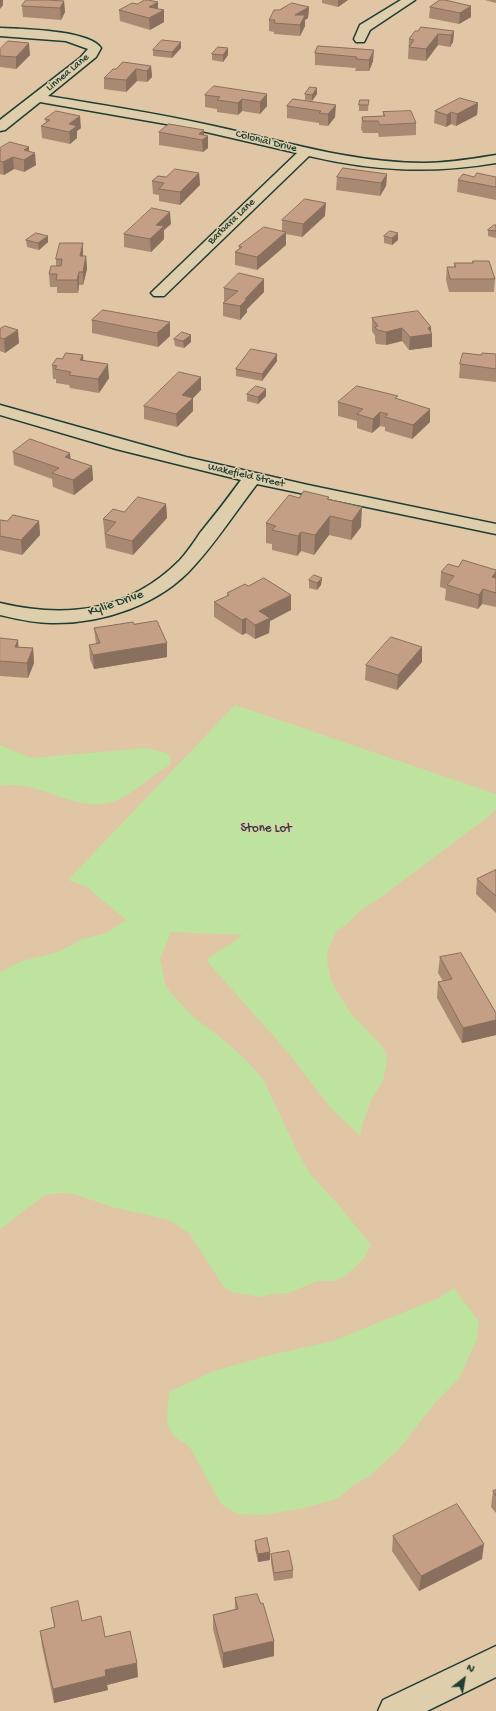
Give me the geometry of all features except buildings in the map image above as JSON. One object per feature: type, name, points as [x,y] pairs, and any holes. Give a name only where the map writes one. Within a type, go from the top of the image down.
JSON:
[{"type":"street","points":[[360,39],[366,26],[409,0]]},
{"type":"street","name":"Linnea Lane","points":[[0,32],[68,38],[86,42],[93,45],[95,48],[92,54],[84,61],[0,127]]},
{"type":"street","name":"Colonial Drive","points":[[38,98],[178,122],[306,152],[358,162],[404,166],[451,166],[496,159]]},
{"type":"street","name":"Barbara Lane","points":[[159,293],[306,152]]},
{"type":"street","name":"Wakefield Street","points":[[0,410],[112,443],[252,477],[496,529]]},
{"type":"street","name":"Kylie Drive","points":[[0,609],[32,617],[71,618],[119,606],[152,591],[174,576],[187,563],[252,477]]},
{"type":"street","points":[[394,1711],[496,1661]]},
{"type":"green space","name":"Stone Lot","points":[[235,705],[496,794],[496,809],[489,816],[377,900],[362,909],[336,932],[328,950],[327,961],[331,981],[352,1015],[382,1046],[387,1055],[383,1081],[371,1100],[360,1136],[330,1107],[292,1057],[206,960],[243,935],[171,932],[160,959],[166,987],[192,1016],[220,1037],[245,1059],[263,1079],[298,1153],[311,1175],[343,1210],[371,1245],[364,1258],[345,1276],[333,1281],[318,1281],[288,1293],[272,1294],[260,1297],[232,1292],[224,1287],[189,1233],[169,1220],[112,1207],[74,1194],[62,1193],[45,1195],[0,1229],[0,972],[22,961],[58,952],[82,939],[107,933],[126,920],[87,887],[68,880]]},
{"type":"green space","points":[[0,745],[31,758],[147,748],[167,753],[171,758],[170,765],[132,792],[116,801],[95,804],[81,803],[27,787],[14,785],[0,786]]},
{"type":"green space","points":[[454,1288],[479,1322],[477,1339],[460,1377],[434,1404],[399,1449],[368,1477],[353,1485],[339,1498],[304,1508],[263,1515],[238,1514],[221,1504],[189,1446],[174,1435],[170,1429],[167,1417],[169,1392],[214,1371],[266,1356],[333,1341],[439,1298]]}]
